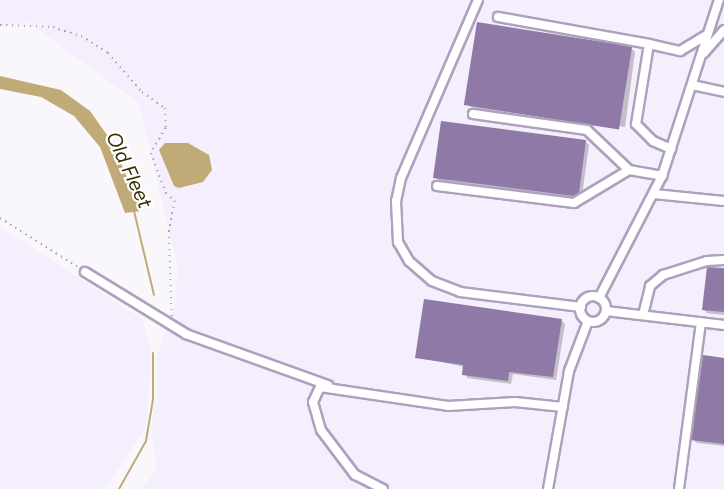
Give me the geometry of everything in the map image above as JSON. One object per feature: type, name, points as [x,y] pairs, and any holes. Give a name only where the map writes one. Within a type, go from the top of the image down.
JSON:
[{"type":"street","points":[[478,0],[401,178],[396,201],[398,242],[409,261],[432,281],[460,292],[581,307]]},
{"type":"street","points":[[599,298],[662,176],[719,0]]},
{"type":"street","points":[[498,17],[680,51],[708,34]]},
{"type":"street","points":[[700,59],[724,30]]},
{"type":"street","points":[[649,44],[636,124],[653,141],[671,149]]},
{"type":"street","points":[[692,85],[724,92]]},
{"type":"street","points":[[473,114],[587,130],[629,170],[662,176]]},
{"type":"street","points":[[436,186],[574,203],[629,170]]},
{"type":"street","points":[[654,194],[724,201]]},
{"type":"street","points":[[643,315],[650,286],[663,275],[707,261],[724,260]]},
{"type":"street","points":[[85,272],[207,343],[332,386],[454,406],[515,402],[563,408]]},
{"type":"street","points":[[581,307],[588,298],[599,298]]},
{"type":"street","points":[[599,298],[606,311]]},
{"type":"street","points":[[548,489],[569,371],[588,321],[581,307]]},
{"type":"street","points":[[588,321],[600,320],[606,311]]},
{"type":"street","points":[[606,311],[724,325]]},
{"type":"street","points":[[679,489],[701,322]]},
{"type":"street","points":[[332,386],[320,387],[315,393],[314,409],[321,430],[355,475],[383,489]]},
{"type":"path","points":[[0,26],[53,27],[81,36],[108,53],[142,92],[165,108],[166,128],[151,153],[166,193],[174,201],[170,231],[174,308],[171,324]]},
{"type":"path","points":[[0,218],[85,272]]},
{"type":"shaded area","points":[[0,0],[724,0],[724,489],[142,489],[157,469],[151,431],[156,399],[157,356],[174,308],[178,268],[139,103],[28,22],[0,27]]},
{"type":"shaded area","points":[[0,76],[61,90],[90,111],[112,142],[141,211],[125,213],[100,147],[74,116],[41,97],[0,89]]},
{"type":"shaded area","points":[[165,143],[188,143],[209,155],[212,170],[203,182],[179,188],[174,186],[159,150]]},
{"type":"shaded area","points":[[0,227],[142,319],[151,352],[147,425],[104,489],[0,489]]},
{"type":"building","points":[[477,22],[632,47],[619,130],[464,105]]},
{"type":"building","points":[[441,121],[586,140],[579,193],[574,196],[433,178]]},
{"type":"building","points":[[707,267],[724,268],[724,312],[702,310]]},
{"type":"building","points":[[424,299],[562,319],[553,377],[509,372],[508,381],[462,375],[463,365],[415,358]]},
{"type":"building","points":[[703,355],[724,358],[724,444],[691,440]]},
{"type":"waterway","name":"Old Fleet","points":[[134,211],[154,295]]},
{"type":"waterway","name":"Old Fleet","points":[[119,489],[146,441],[153,399],[153,353]]}]
